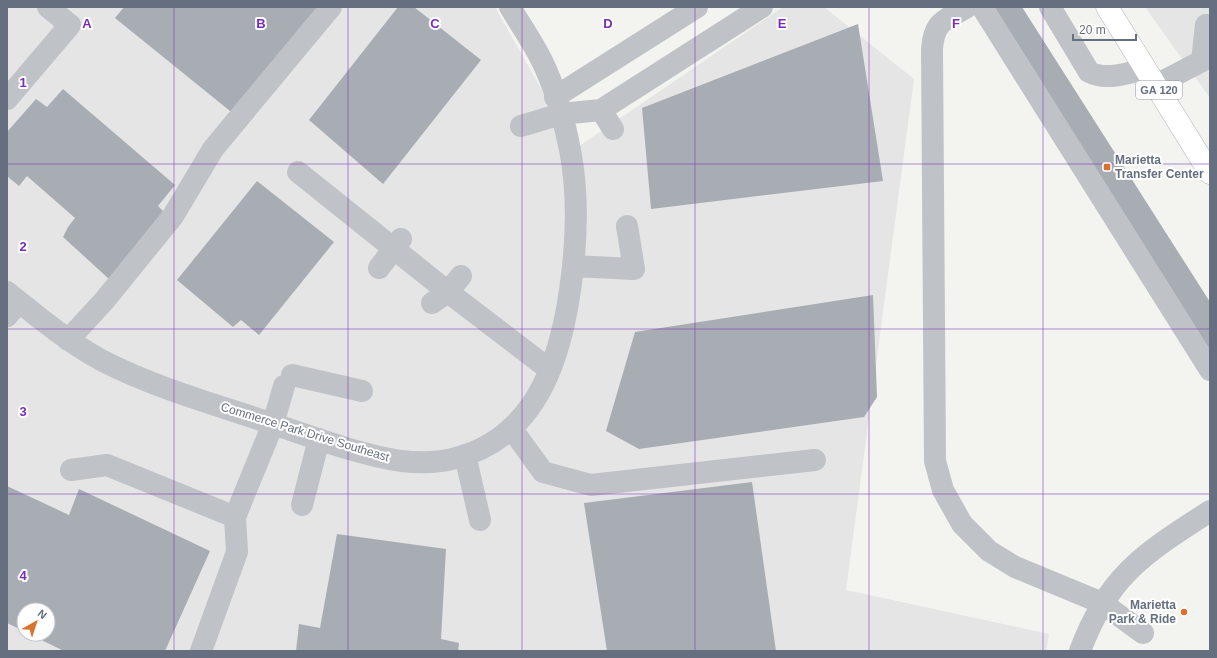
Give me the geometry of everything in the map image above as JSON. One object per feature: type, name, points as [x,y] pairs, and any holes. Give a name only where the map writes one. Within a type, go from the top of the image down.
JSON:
[{"type":"highway","name":"GA 120","points":[[1107,7],[1210,173]]},
{"type":"street","points":[[7,99],[70,25],[48,7]]},
{"type":"street","points":[[68,340],[104,301],[173,216],[213,148],[331,7]]},
{"type":"street","name":"Commerce Park Drive Southeast","points":[[11,303],[68,340],[123,370],[171,389],[273,424],[376,456],[402,461],[427,462],[454,459],[478,451],[500,438],[533,403],[550,370],[562,338],[569,304],[576,225],[575,190],[570,152],[558,105],[541,59],[510,7]]},
{"type":"street","points":[[521,126],[558,105],[697,7]]},
{"type":"street","points":[[558,105],[601,110],[762,7]]},
{"type":"street","points":[[967,7],[939,24],[933,34],[932,49],[935,461],[943,490],[962,524],[989,551],[1015,567],[1102,603],[1143,633]]},
{"type":"street","points":[[982,7],[1210,370]]},
{"type":"street","points":[[1050,7],[1090,72],[1099,77],[1151,77],[1206,63],[1206,25]]},
{"type":"street","points":[[601,110],[613,129]]},
{"type":"street","points":[[298,172],[398,244],[447,290],[550,370]]},
{"type":"street","points":[[573,266],[634,268],[627,226]]},
{"type":"street","points":[[379,268],[398,244]]},
{"type":"street","points":[[201,651],[237,552],[235,517],[273,424],[288,381],[362,391]]},
{"type":"street","points":[[511,428],[542,472],[591,485],[815,460]]},
{"type":"street","points":[[302,505],[319,439]]},
{"type":"street","points":[[465,455],[480,520]]},
{"type":"street","points":[[71,470],[107,465],[235,517]]},
{"type":"street","points":[[1080,651],[1091,624],[1102,603],[1125,573],[1142,557],[1210,511]]},
{"type":"shaded area","points":[[7,7],[495,7],[575,149],[783,7],[824,7],[914,79],[846,590],[1049,634],[1046,651],[7,651]]},
{"type":"shaded area","points":[[1145,7],[1210,7],[1210,98]]},
{"type":"building","points":[[124,7],[321,7],[235,115],[115,18]]},
{"type":"building","points":[[398,7],[414,7],[481,60],[383,184],[309,120]]},
{"type":"building","points":[[993,7],[1022,7],[1210,302],[1210,352]]},
{"type":"building","points":[[858,24],[883,181],[651,209],[642,108]]},
{"type":"building","points":[[63,89],[175,185],[158,206],[167,215],[109,279],[63,237],[75,218],[27,176],[19,186],[7,176],[7,132],[36,99],[47,107]]},
{"type":"building","points":[[257,181],[334,242],[259,335],[241,320],[233,327],[177,280]]},
{"type":"building","points":[[873,295],[877,397],[864,417],[639,449],[606,431],[635,332]]},
{"type":"building","points":[[752,482],[776,651],[607,651],[584,503]]},
{"type":"building","points":[[7,486],[69,515],[79,489],[210,551],[165,651],[64,651],[45,642],[56,642],[56,602],[16,602],[16,627],[7,623]]},
{"type":"building","points":[[337,534],[446,549],[441,639],[459,643],[458,651],[296,651],[299,624],[320,628]]},
{"type":"place","name":"Marietta Transfer Center","points":[[1107,167]]},
{"type":"place","name":"Marietta Park & Ride","points":[[1184,612]]}]
